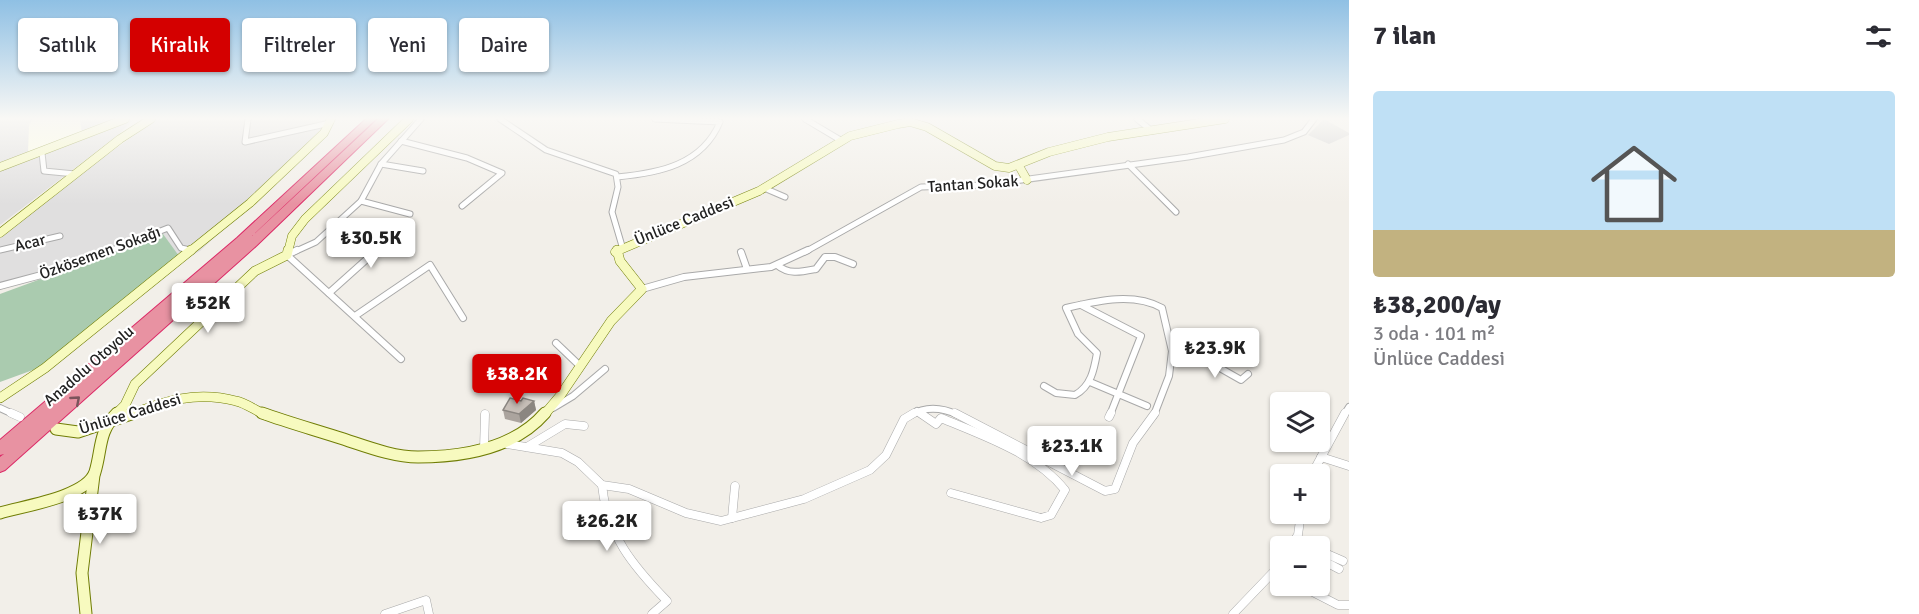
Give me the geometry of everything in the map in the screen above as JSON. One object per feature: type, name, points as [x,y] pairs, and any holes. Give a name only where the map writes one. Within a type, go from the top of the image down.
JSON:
[{"type":"highway","name":"Anadolu Otoyolu","points":[[0,449],[241,241],[340,148]]},
{"type":"highway","name":"Anadolu Otoyolu","points":[[0,466],[252,243],[352,148]]},
{"type":"street","points":[[0,167],[55,148]]},
{"type":"street","points":[[0,233],[109,148]]},
{"type":"street","points":[[0,398],[45,368],[250,203],[309,148]]},
{"type":"street","points":[[287,255],[292,236],[305,219],[378,148]]},
{"type":"street","points":[[86,614],[82,573],[94,475],[105,425],[125,405],[135,384],[255,271],[316,242],[362,201],[381,164],[395,148]]},
{"type":"street","points":[[427,148],[467,158],[502,173],[462,206]]},
{"type":"street","points":[[543,148],[604,169],[617,177],[647,174],[677,165],[702,148]]},
{"type":"street","name":"Ünlüce Caddesi","points":[[56,429],[78,432],[105,425],[158,403],[191,395],[237,401],[264,414],[389,453],[417,457],[484,449],[506,443],[533,427],[547,412],[611,321],[642,289],[617,257],[615,251],[622,246],[676,227],[764,188],[831,148]]},
{"type":"street","name":"Ünlüce Caddesi","points":[[963,148],[995,166],[1009,168],[1019,166]]},
{"type":"street","points":[[1027,180],[1019,166],[1048,152],[1064,148]]},
{"type":"street","name":"Tantan Sokak","points":[[642,289],[684,277],[777,265],[813,248],[921,187],[986,185],[1027,180],[1241,148]]},
{"type":"street","points":[[42,153],[44,171],[75,174]]},
{"type":"street","points":[[381,164],[423,171]]},
{"type":"street","points":[[1128,164],[1176,212]]},
{"type":"street","points":[[617,177],[618,190],[612,205],[617,235],[622,246]]},
{"type":"street","points":[[764,188],[785,197]]},
{"type":"street","points":[[362,201],[410,214]]},
{"type":"street","name":"Özkösemen Sokağı","points":[[0,286],[60,270],[168,228],[181,248],[190,250]]},
{"type":"street","points":[[329,293],[399,231]]},
{"type":"street","name":"Acar","points":[[0,250],[60,236]]},
{"type":"street","points":[[813,248],[825,257],[835,257],[853,264]]},
{"type":"street","points":[[741,252],[746,260],[747,269]]},
{"type":"street","points":[[287,255],[401,359]]},
{"type":"street","points":[[777,265],[784,273],[808,271],[816,269],[825,257]]},
{"type":"street","points":[[355,316],[430,265],[463,318]]},
{"type":"street","points":[[506,443],[562,453],[578,462],[602,485],[628,489],[686,513],[721,521],[804,499],[870,470],[886,455],[904,419],[917,411],[943,408],[1105,491],[1115,489],[1133,443],[1154,415],[1169,376],[1172,351],[1162,308],[1155,303],[1115,300],[1066,308],[1078,334],[1097,353],[1090,382],[1080,394],[1070,397],[1044,386]]},
{"type":"street","points":[[1081,305],[1141,336],[1109,417]]},
{"type":"street","points":[[556,343],[579,364]]},
{"type":"street","points":[[1172,351],[1197,356],[1241,380],[1248,374]]},
{"type":"street","points":[[547,412],[573,396],[605,369]]},
{"type":"street","points":[[1090,382],[1147,406]]},
{"type":"street","points":[[1317,464],[1349,407]]},
{"type":"street","points":[[0,408],[20,417]]},
{"type":"street","points":[[917,411],[929,422],[936,424],[940,418],[1014,452],[1047,471],[1061,483],[1065,490],[1051,515],[1041,518],[951,493]]},
{"type":"street","points":[[484,414],[484,449]]},
{"type":"street","points":[[527,447],[566,424],[584,426]]},
{"type":"street","points":[[1321,457],[1349,466]]},
{"type":"street","points":[[0,513],[78,491],[94,475]]},
{"type":"street","points":[[602,485],[602,503],[619,548],[667,601],[652,614]]},
{"type":"street","points":[[732,518],[735,486]]},
{"type":"street","points":[[1330,557],[1341,565],[1330,562]]},
{"type":"street","points":[[1233,614],[1270,578]]},
{"type":"street","points":[[1320,596],[1338,605],[1349,605]]},
{"type":"street","points":[[385,614],[426,600],[429,614]]},
{"type":"shaded area","points":[[0,148],[101,148],[0,225]]},
{"type":"shaded area","points":[[28,148],[43,148],[28,153]]},
{"type":"shaded area","points":[[117,148],[310,148],[200,251],[111,304],[104,256],[0,290],[0,238]]},
{"type":"shaded area","points":[[163,234],[179,256],[44,366],[0,382],[0,294]]},
{"type":"building","points":[[510,398],[534,401],[519,414],[503,410]]}]
